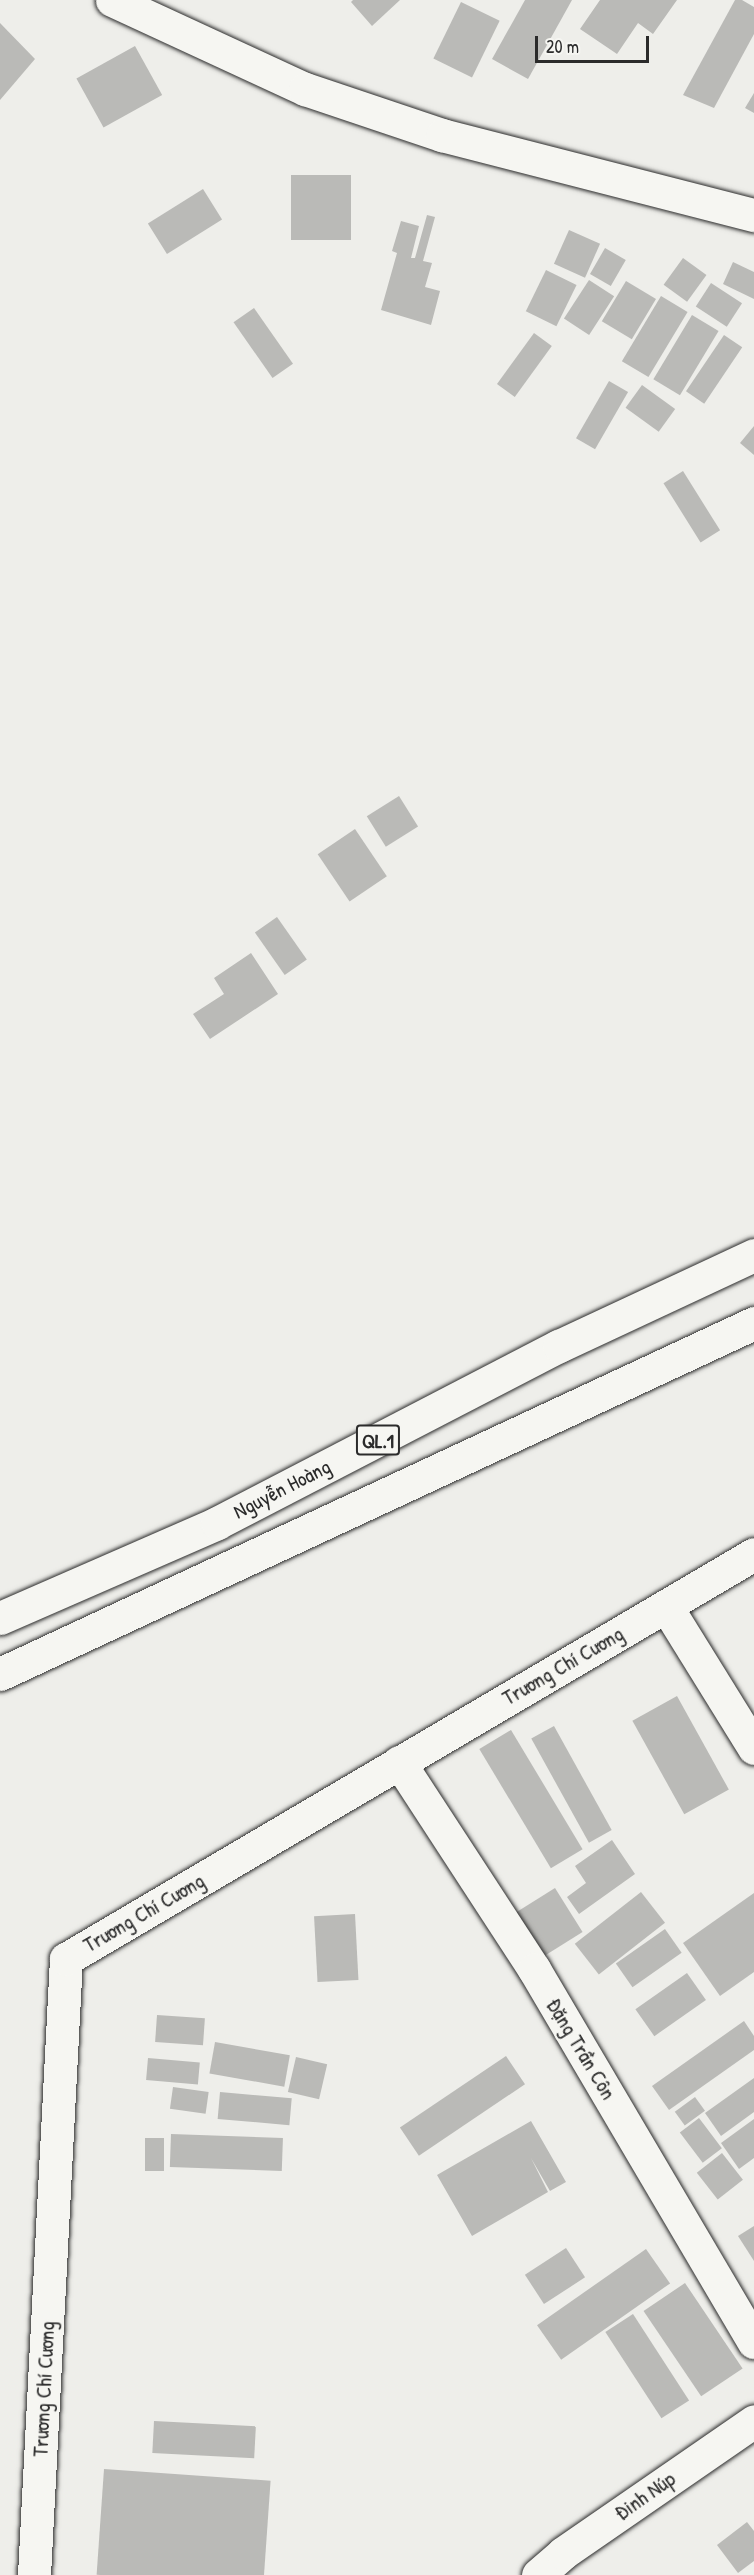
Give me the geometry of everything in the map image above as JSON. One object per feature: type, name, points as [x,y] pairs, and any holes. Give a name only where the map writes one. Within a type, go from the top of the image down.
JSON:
[{"type":"main road","points":[[112,0],[315,92],[442,135],[754,215]]},
{"type":"main road","name":"Nguyễn Hoàng","points":[[0,1618],[217,1522],[559,1346],[754,1255]]},
{"type":"main road","name":"QL.1","points":[[0,1674],[754,1323]]},
{"type":"main road","name":"Trương Chí Cương","points":[[34,2575],[66,1959],[754,1554]]},
{"type":"main road","points":[[666,1606],[754,1748]]},
{"type":"main road","name":"Đặng Trần Côn","points":[[399,1762],[534,1969],[754,2342]]},
{"type":"main road","name":"Đinh Núp","points":[[538,2575],[563,2553],[754,2421]]},
{"type":"building","points":[[353,0],[400,0],[372,26],[351,2]]},
{"type":"building","points":[[525,0],[572,0],[528,79],[492,59]]},
{"type":"building","points":[[600,0],[677,0],[653,34],[638,23],[617,54],[580,29]]},
{"type":"building","points":[[735,0],[742,0],[754,7],[754,34],[714,108],[683,95]]},
{"type":"building","points":[[461,2],[500,21],[472,77],[433,59]]},
{"type":"building","points":[[0,23],[35,59],[0,100]]},
{"type":"building","points":[[135,46],[162,95],[104,127],[76,78]]},
{"type":"building","points":[[754,93],[754,113],[745,108]]},
{"type":"building","points":[[291,175],[351,175],[351,240],[291,240]]},
{"type":"building","points":[[203,189],[222,220],[167,254],[148,223]]},
{"type":"building","points":[[427,215],[435,217],[423,261],[432,263],[425,287],[440,291],[431,325],[381,310],[397,253],[392,251],[401,221],[419,226],[411,258],[415,258]]},
{"type":"building","points":[[569,230],[600,244],[585,278],[554,264]]},
{"type":"building","points":[[605,248],[626,260],[611,286],[590,274]]},
{"type":"building","points":[[683,258],[706,275],[687,302],[664,285]]},
{"type":"building","points":[[733,262],[754,272],[754,299],[723,284]]},
{"type":"building","points":[[546,270],[577,285],[556,326],[526,311]]},
{"type":"building","points":[[589,280],[614,296],[589,335],[564,319]]},
{"type":"building","points":[[626,281],[656,299],[632,339],[602,321]]},
{"type":"building","points":[[711,283],[742,303],[727,327],[696,306]]},
{"type":"building","points":[[661,296],[688,312],[648,377],[622,361]]},
{"type":"building","points":[[254,308],[293,364],[273,378],[234,322]]},
{"type":"building","points":[[692,315],[719,331],[680,395],[653,379]]},
{"type":"building","points":[[534,333],[552,346],[515,397],[497,384]]},
{"type":"building","points":[[724,335],[742,347],[704,404],[686,391]]},
{"type":"building","points":[[609,381],[628,392],[595,449],[576,438]]},
{"type":"building","points":[[642,385],[675,409],[659,432],[626,408]]},
{"type":"building","points":[[754,426],[754,455],[740,443]]},
{"type":"building","points":[[683,471],[720,530],[701,543],[663,483]]},
{"type":"building","points":[[399,796],[418,827],[386,847],[367,816]]},
{"type":"building","points":[[355,829],[387,876],[350,901],[318,854]]},
{"type":"building","points":[[277,917],[307,960],[285,975],[255,932]]},
{"type":"building","points":[[251,953],[278,994],[210,1039],[193,1014],[224,994],[214,978]]},
{"type":"building","points":[[677,1696],[729,1790],[684,1814],[632,1721]]},
{"type":"building","points":[[554,1726],[612,1830],[589,1843],[531,1739]]},
{"type":"building","points":[[511,1730],[583,1849],[551,1868],[479,1749]]},
{"type":"building","points":[[612,1840],[635,1874],[579,1914],[567,1897],[586,1883],[575,1866]]},
{"type":"building","points":[[555,1888],[583,1932],[542,1958],[514,1913]]},
{"type":"building","points":[[641,1892],[665,1923],[599,1974],[575,1944]]},
{"type":"building","points":[[754,1893],[754,1972],[720,1996],[683,1943]]},
{"type":"building","points":[[355,1914],[358,1980],[318,1982],[314,1916]]},
{"type":"building","points":[[665,1929],[682,1953],[632,1987],[616,1963]]},
{"type":"building","points":[[687,1973],[706,2000],[654,2036],[635,2009]]},
{"type":"building","points":[[157,2015],[205,2018],[203,2045],[155,2042]]},
{"type":"building","points":[[744,2021],[754,2036],[754,2050],[669,2110],[652,2086]]},
{"type":"building","points":[[215,2042],[290,2055],[284,2087],[209,2074]]},
{"type":"building","points":[[506,2056],[525,2084],[419,2156],[400,2128]]},
{"type":"building","points":[[296,2057],[327,2064],[319,2099],[288,2092]]},
{"type":"building","points":[[148,2058],[200,2063],[198,2084],[146,2080]]},
{"type":"building","points":[[754,2078],[754,2112],[721,2136],[705,2113]]},
{"type":"building","points":[[173,2087],[209,2092],[206,2114],[170,2109]]},
{"type":"building","points":[[220,2092],[292,2098],[289,2125],[218,2119]]},
{"type":"building","points":[[695,2097],[705,2111],[685,2125],[675,2112]]},
{"type":"building","points":[[699,2118],[722,2148],[703,2163],[680,2132]]},
{"type":"building","points":[[754,2119],[754,2158],[739,2169],[721,2143]]},
{"type":"building","points":[[531,2121],[566,2182],[550,2191],[531,2158],[548,2192],[472,2236],[437,2175]]},
{"type":"building","points":[[171,2134],[283,2138],[282,2171],[170,2167]]},
{"type":"building","points":[[145,2138],[164,2138],[164,2171],[145,2171]]},
{"type":"building","points":[[722,2153],[743,2180],[718,2199],[697,2173]]},
{"type":"building","points":[[754,2226],[754,2261],[738,2236]]},
{"type":"building","points":[[566,2248],[585,2277],[544,2304],[525,2275]]},
{"type":"building","points":[[646,2249],[670,2283],[561,2360],[537,2325]]},
{"type":"building","points":[[685,2283],[743,2368],[701,2396],[644,2311]]},
{"type":"building","points":[[633,2314],[689,2400],[661,2418],[605,2332]]},
{"type":"building","points":[[154,2421],[256,2426],[254,2458],[152,2453]]},
{"type":"building","points":[[104,2469],[271,2481],[264,2575],[97,2575]]},
{"type":"building","points":[[747,2522],[754,2531],[754,2561],[738,2573],[717,2545]]}]
